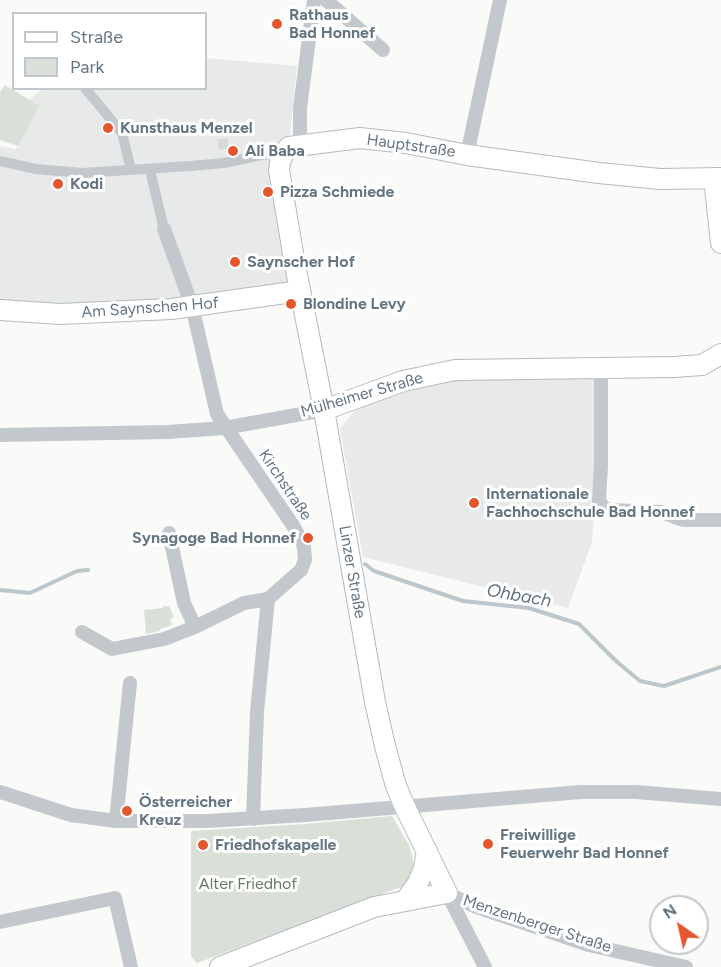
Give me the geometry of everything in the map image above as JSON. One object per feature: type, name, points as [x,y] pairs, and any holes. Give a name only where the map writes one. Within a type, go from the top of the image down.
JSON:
[{"type":"main road","name":"Hauptstraße","points":[[281,158],[289,147],[360,138],[406,143],[467,155],[660,179],[717,178]]},
{"type":"main road","name":"Linzer Straße","points":[[281,158],[279,170],[375,702],[389,763],[405,807],[447,893]]},
{"type":"main road","points":[[717,178],[721,243]]},
{"type":"main road","name":"Am Saynschen Hof","points":[[0,310],[60,314],[192,306],[300,291]]},
{"type":"main road","name":"Mülheimer Straße","points":[[324,410],[403,381],[455,370],[601,369],[702,365],[721,354]]},
{"type":"main road","points":[[405,901],[418,883],[427,851]]},
{"type":"main road","name":"Menzenberger Straße","points":[[220,967],[374,907],[447,893]]},
{"type":"street","points":[[300,145],[300,108],[314,0]]},
{"type":"street","points":[[326,0],[383,50]]},
{"type":"street","points":[[467,155],[500,0]]},
{"type":"street","points":[[88,90],[122,133],[131,170]]},
{"type":"street","points":[[0,161],[36,169],[82,173],[150,170],[266,154],[281,158]]},
{"type":"street","name":"Kirchstraße","points":[[150,170],[164,229],[192,306],[217,414],[224,428],[288,518],[304,546],[306,560],[302,570],[268,599]]},
{"type":"street","points":[[601,369],[599,500],[603,507],[609,510],[661,512],[683,520],[721,520]]},
{"type":"street","name":"Mülheimer Straße","points":[[0,435],[168,432],[224,428],[324,410]]},
{"type":"street","points":[[169,533],[184,603],[195,627]]},
{"type":"street","points":[[82,632],[112,649],[164,639],[244,603],[268,599],[257,712],[253,819]]},
{"type":"street","points":[[116,821],[130,683]]},
{"type":"street","points":[[0,792],[71,815],[116,821],[253,819],[580,792],[636,792],[721,800]]},
{"type":"street","name":"Linzer Straße","points":[[447,893],[485,967]]},
{"type":"street","name":"Menzenberger Straße","points":[[447,893],[503,916],[589,945],[686,967]]},
{"type":"street","points":[[0,922],[115,898],[131,967]]},
{"type":"shaded area","points":[[207,58],[297,66],[289,144],[275,150],[291,282],[177,302],[104,307],[0,305],[0,146],[16,149],[18,146],[40,107],[29,100],[42,90],[207,90]]},
{"type":"shaded area","name":"Internationale Fachhochschule Bad Honnef","points":[[600,373],[598,464],[592,542],[568,608],[363,557],[340,429],[356,409],[413,386],[440,380]]},
{"type":"green space","points":[[5,85],[40,106],[18,146],[0,140],[0,92]]},
{"type":"green space","points":[[163,606],[169,606],[174,617],[170,619],[172,625],[146,634],[144,610],[163,608]]},
{"type":"green space","name":"Alter Friedhof","points":[[392,816],[410,847],[414,866],[406,885],[197,963],[191,956],[191,831]]},
{"type":"waterway","name":"Ohbach","points":[[365,564],[374,571],[463,601],[529,608],[579,624],[640,681],[664,686],[721,667]]},
{"type":"waterway","name":"Ohbach","points":[[0,590],[30,593],[77,571],[88,570]]},
{"type":"tunnel","points":[[223,139],[224,154]]},
{"type":"place","name":"Rathaus Bad Honnef","points":[[277,24]]},
{"type":"place","name":"Kunsthaus Menzel","points":[[108,128]]},
{"type":"place","name":"Ali Baba","points":[[233,151]]},
{"type":"place","name":"Kodi","points":[[58,184]]},
{"type":"place","name":"Pizza Schmiede","points":[[268,192]]},
{"type":"place","name":"Saynscher Hof","points":[[235,262]]},
{"type":"place","name":"Blondine Levy","points":[[291,304]]},
{"type":"place","name":"Internationale Fachhochschule Bad Honnef","points":[[474,503]]},
{"type":"place","name":"Synagoge Bad Honnef","points":[[308,538]]},
{"type":"place","name":"Österreicher Kreuz","points":[[127,811]]},
{"type":"place","name":"Freiwillige Feuerwehr Bad Honnef","points":[[488,844]]},
{"type":"place","name":"Friedhofskapelle","points":[[203,845]]}]
